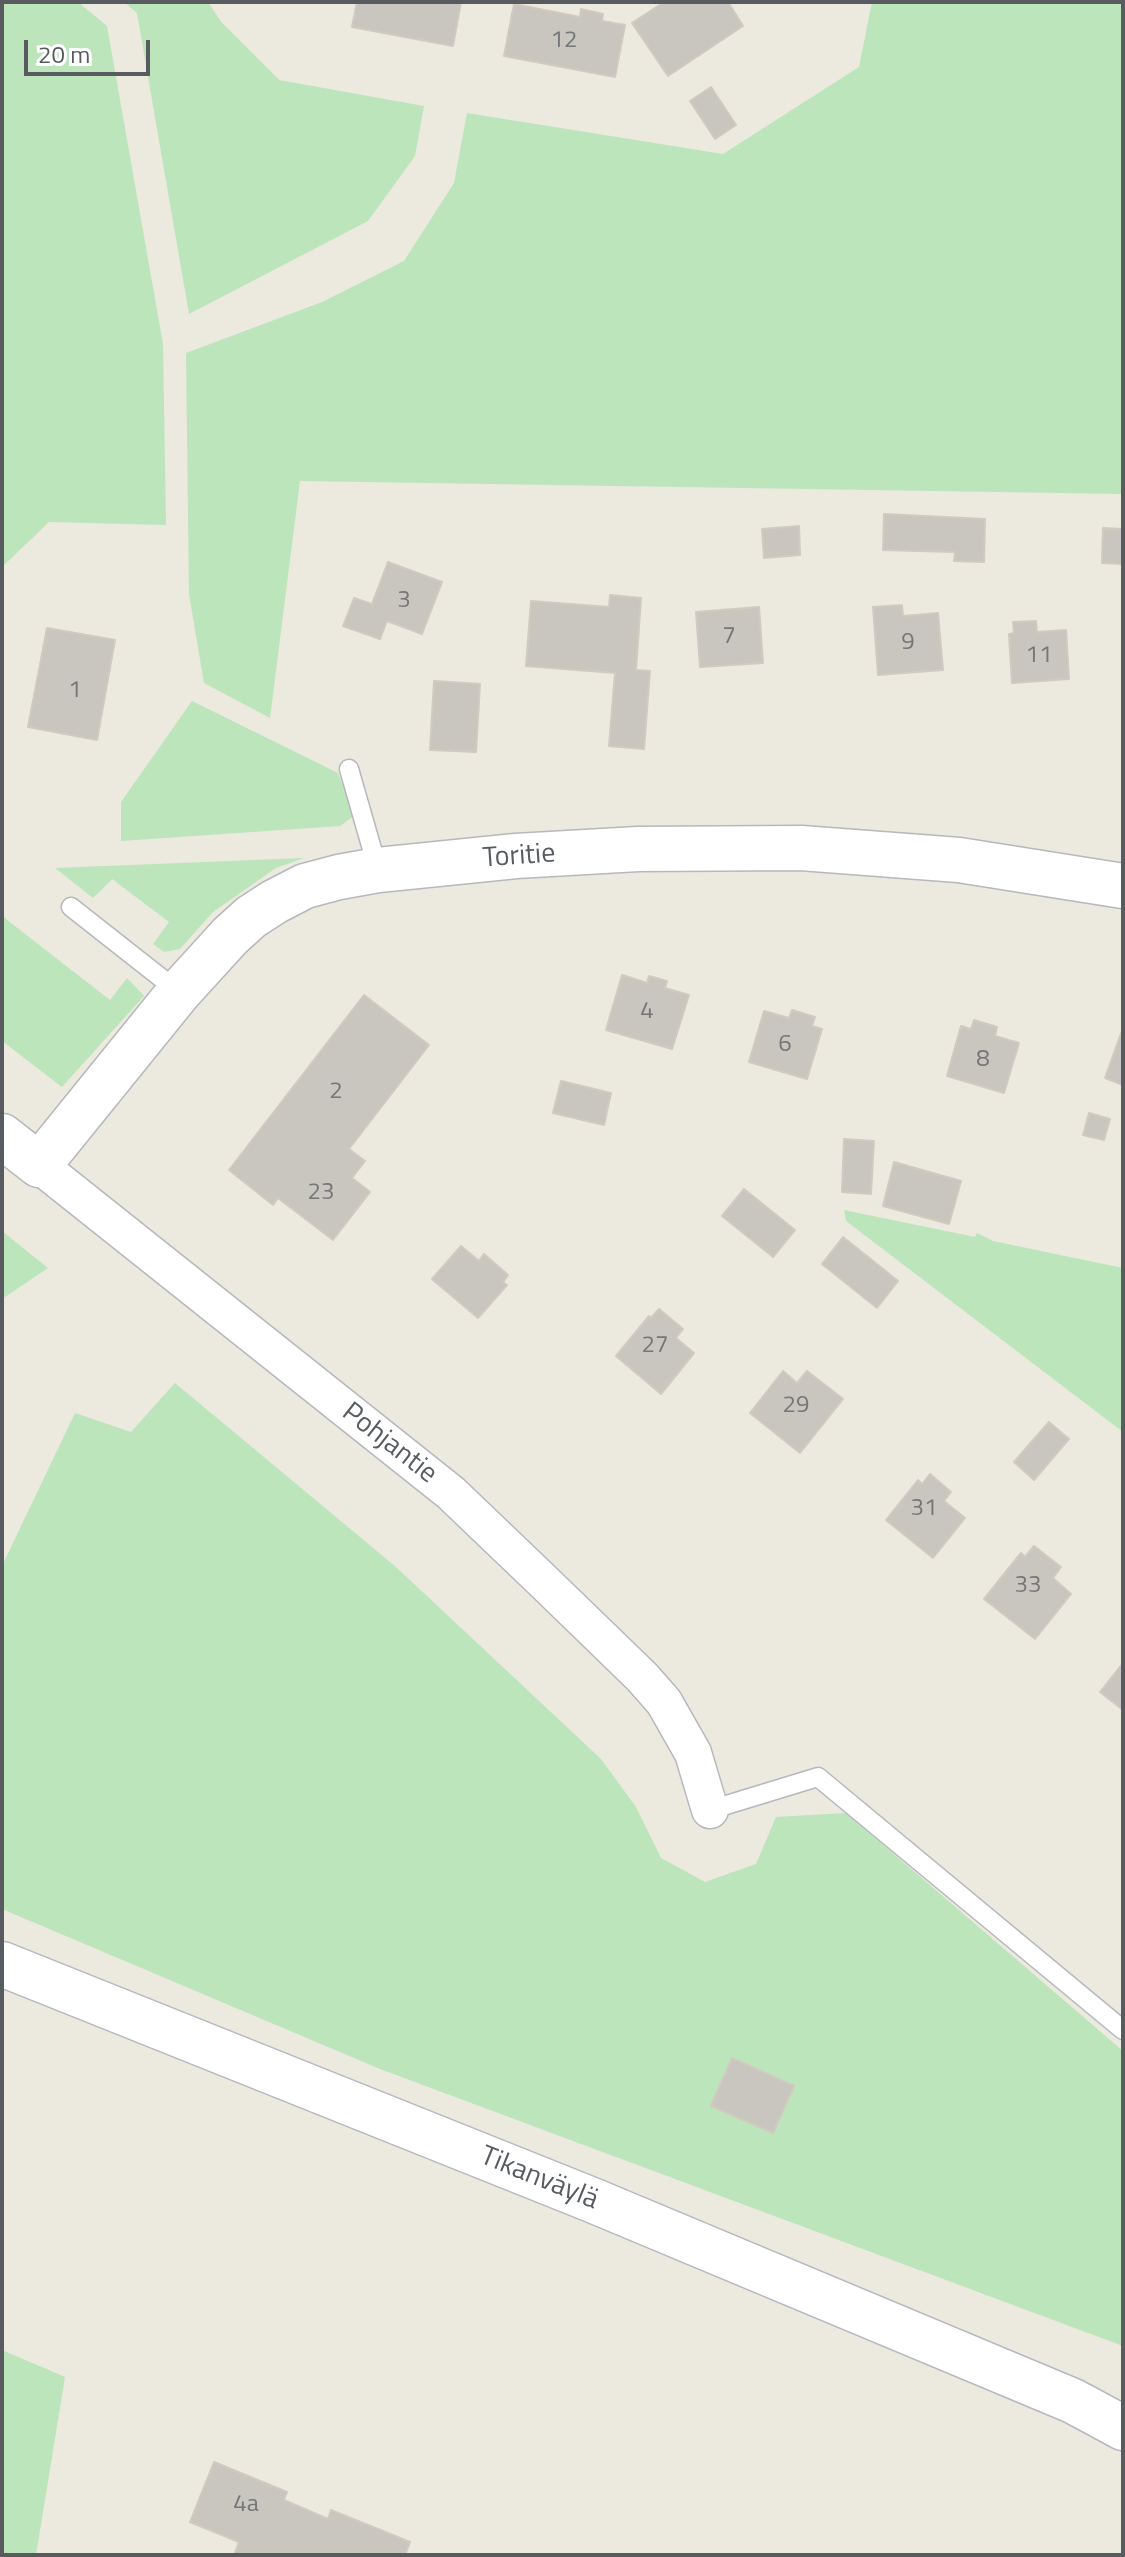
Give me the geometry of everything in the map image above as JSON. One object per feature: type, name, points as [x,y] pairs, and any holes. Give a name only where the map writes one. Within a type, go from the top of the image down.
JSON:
[{"type":"street","name":"Toritie","points":[[39,1165],[179,992],[230,936],[251,917],[305,886],[378,870],[516,856],[638,849],[801,848],[959,860],[1123,886]]},
{"type":"street","name":"Pohjantie","points":[[2,1136],[451,1493],[642,1677],[664,1702],[693,1753],[710,1810]]},
{"type":"street","name":"Tikanväylä","points":[[2,1964],[592,2200],[1073,2401],[1123,2428]]},
{"type":"street","name":"Tikanväylä","points":[[1073,2401],[1123,2413]]},
{"type":"lane","points":[[349,769],[378,870]]},
{"type":"lane","points":[[71,907],[179,992]]},
{"type":"lane","points":[[710,1810],[818,1777],[1123,2030]]},
{"type":"green space","points":[[2,2],[78,2],[107,26],[163,344],[166,525],[49,522],[2,567]]},
{"type":"green space","points":[[124,2],[208,2],[222,23],[279,80],[424,106],[415,156],[368,221],[189,314],[137,13]]},
{"type":"green space","points":[[872,2],[1123,2],[1123,494],[300,481],[270,718],[204,683],[189,594],[186,353],[322,302],[404,261],[454,183],[467,113],[723,154],[859,67]]},
{"type":"green space","points":[[192,701],[338,773],[354,816],[340,826],[121,841],[121,802]]},
{"type":"green space","points":[[304,858],[276,868],[213,912],[180,949],[164,952],[153,944],[169,922],[112,879],[93,898],[55,868]]},
{"type":"green space","points":[[2,916],[110,1000],[127,978],[144,996],[62,1087],[2,1041]]},
{"type":"green space","points":[[844,1210],[975,1237],[977,1233],[993,1241],[1123,1268],[1123,1432],[846,1221]]},
{"type":"green space","points":[[2,1231],[48,1268],[2,1299]]},
{"type":"green space","points":[[175,1383],[396,1567],[601,1759],[636,1807],[661,1858],[705,1882],[756,1864],[776,1817],[846,1813],[1123,2051],[1123,2346],[380,2069],[2,1909],[2,1566],[75,1413],[131,1432]]},
{"type":"green space","points":[[2,2350],[65,2377],[36,2555],[2,2555]]},
{"type":"building","points":[[357,2],[461,2],[453,46],[352,27]]},
{"type":"building","points":[[664,2],[728,2],[743,26],[668,76],[632,23]]},
{"type":"building","points":[[514,4],[580,17],[581,9],[603,14],[602,21],[625,25],[615,77],[504,56]]},
{"type":"building","points":[[711,87],[736,125],[715,139],[690,101]]},
{"type":"building","points":[[884,514],[985,519],[984,562],[954,561],[955,552],[883,550]]},
{"type":"building","points":[[799,526],[800,555],[764,558],[762,529]]},
{"type":"building","points":[[1103,528],[1123,529],[1123,564],[1102,563]]},
{"type":"building","points":[[388,562],[442,582],[422,634],[387,621],[380,639],[343,626],[354,598],[372,604]]},
{"type":"building","points":[[610,595],[641,598],[636,670],[650,671],[644,749],[609,746],[615,673],[526,666],[531,601],[609,607]]},
{"type":"building","points":[[902,605],[903,616],[938,613],[943,670],[878,675],[873,607]]},
{"type":"building","points":[[759,607],[763,663],[700,667],[696,612]]},
{"type":"building","points":[[1036,621],[1037,632],[1066,630],[1069,679],[1012,683],[1009,634],[1014,633],[1013,622]]},
{"type":"building","points":[[47,628],[115,640],[97,740],[28,727]]},
{"type":"building","points":[[434,681],[480,684],[476,752],[430,750]]},
{"type":"building","points":[[622,975],[647,983],[649,976],[667,981],[665,988],[689,995],[672,1049],[606,1030]]},
{"type":"building","points":[[364,995],[429,1045],[349,1149],[365,1161],[352,1178],[370,1192],[333,1240],[278,1198],[273,1205],[229,1170]]},
{"type":"building","points":[[792,1010],[815,1017],[812,1026],[822,1029],[807,1079],[749,1062],[764,1011],[789,1018]]},
{"type":"building","points":[[974,1020],[997,1027],[995,1036],[1019,1043],[1004,1093],[947,1076],[961,1026],[971,1029]]},
{"type":"building","points":[[1123,1028],[1123,1085],[1105,1078]]},
{"type":"building","points":[[561,1081],[611,1093],[604,1125],[553,1113]]},
{"type":"building","points":[[1089,1113],[1110,1119],[1104,1140],[1083,1135]]},
{"type":"building","points":[[844,1139],[874,1141],[871,1194],[842,1192]]},
{"type":"building","points":[[894,1162],[961,1181],[949,1224],[883,1206]]},
{"type":"building","points":[[744,1189],[795,1230],[773,1257],[722,1216]]},
{"type":"building","points":[[843,1237],[898,1281],[877,1308],[822,1264]]},
{"type":"building","points":[[461,1246],[479,1261],[484,1254],[508,1275],[503,1282],[507,1285],[478,1318],[432,1279]]},
{"type":"building","points":[[659,1309],[683,1329],[676,1338],[694,1353],[661,1394],[616,1356],[649,1316],[651,1318]]},
{"type":"building","points":[[783,1371],[797,1383],[807,1371],[843,1399],[800,1453],[750,1413]]},
{"type":"building","points":[[1049,1422],[1069,1439],[1034,1480],[1014,1462]]},
{"type":"building","points":[[930,1474],[951,1492],[944,1501],[965,1518],[933,1558],[886,1520],[918,1480],[922,1484]]},
{"type":"building","points":[[1034,1546],[1061,1567],[1053,1578],[1071,1594],[1035,1639],[984,1599],[1021,1553],[1025,1557]]},
{"type":"building","points":[[1123,1663],[1123,1710],[1100,1692]]},
{"type":"building","points":[[732,2058],[794,2086],[773,2133],[711,2106]]},
{"type":"building","points":[[214,2462],[287,2492],[284,2500],[328,2519],[331,2510],[410,2542],[405,2555],[234,2555],[239,2542],[190,2522]]}]
